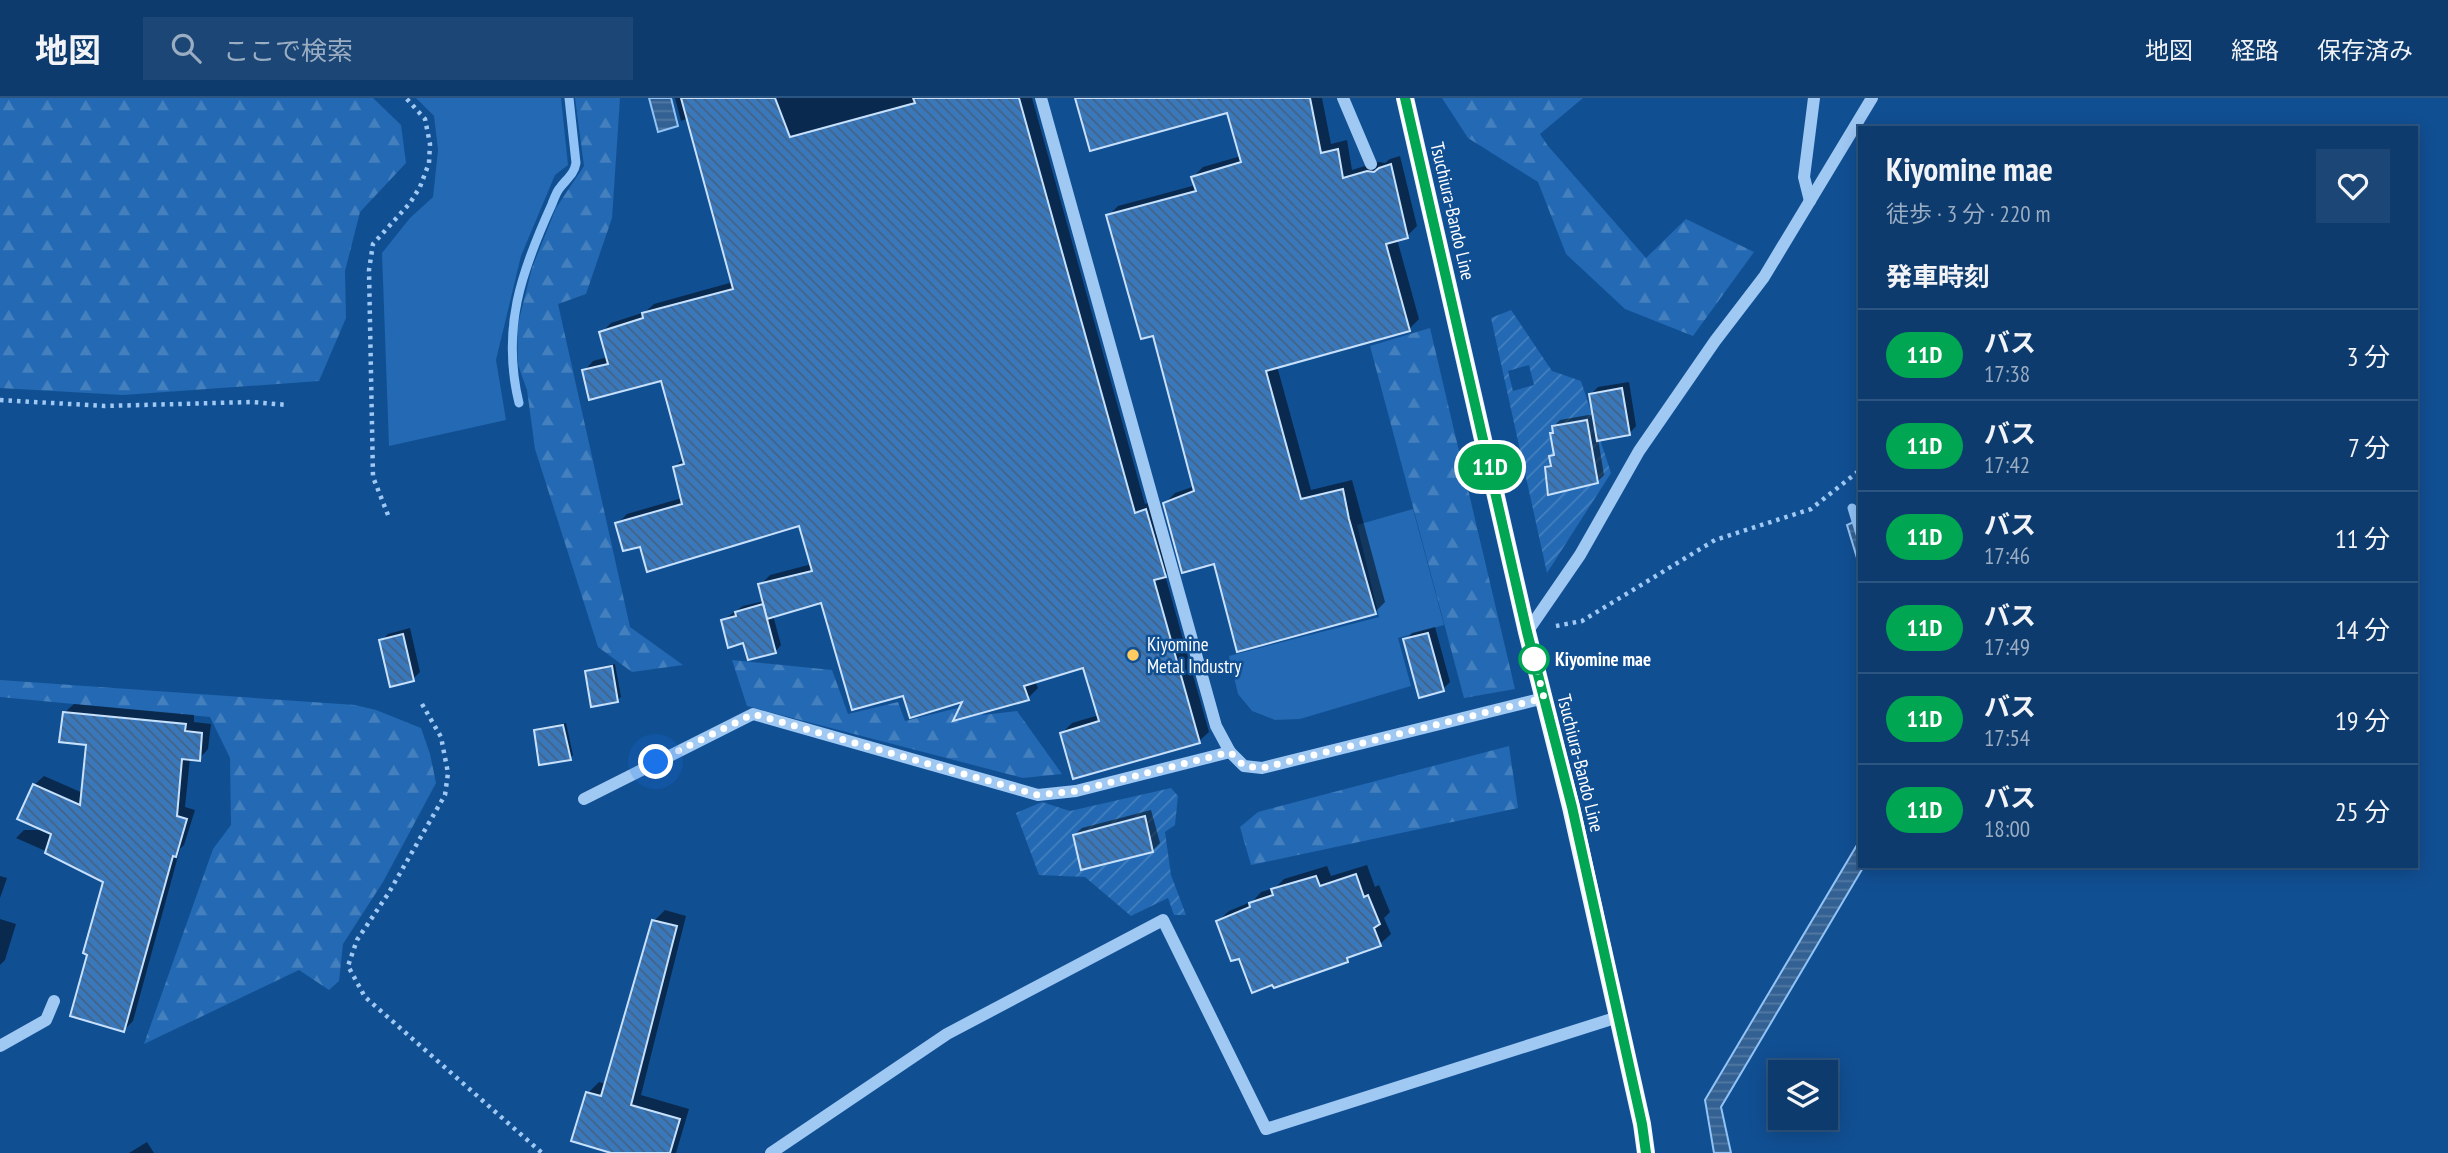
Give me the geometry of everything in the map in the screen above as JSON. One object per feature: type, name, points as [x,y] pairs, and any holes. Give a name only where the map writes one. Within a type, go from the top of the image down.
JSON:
[{"type":"main road","name":"Tsuchiura-Bando Line","points":[[1405,98],[1527,632],[1572,807],[1642,1124],[1646,1153]]},
{"type":"street","points":[[1041,98],[1216,726],[1230,752],[1244,766],[1262,768],[1544,698]]},
{"type":"street","points":[[1343,98],[1371,164]]},
{"type":"street","points":[[1810,201],[1804,177],[1814,98]]},
{"type":"street","points":[[1527,632],[1580,555],[1639,451],[1715,341],[1764,277],[1872,98]]},
{"type":"street","points":[[584,799],[753,714],[1038,795],[1076,791],[1230,752]]},
{"type":"street","points":[[771,1153],[947,1034],[1163,920],[1266,1129],[1618,1017]]},
{"type":"street","points":[[0,1046],[46,1020],[54,1001]]},
{"type":"path","points":[[388,515],[373,477],[369,270],[373,244],[410,203],[420,187],[429,163],[430,144],[425,119],[406,98]]},
{"type":"path","points":[[0,400],[105,406],[252,402],[288,405]]},
{"type":"path","points":[[1527,632],[1581,621],[1714,540],[1811,509],[1858,472]]},
{"type":"path","points":[[422,704],[441,737],[448,773],[445,795],[388,894],[357,940],[348,966],[365,997],[542,1153]]},
{"type":"green space","points":[[0,98],[373,98],[401,125],[406,163],[360,212],[345,271],[346,318],[319,381],[123,395],[0,388]]},
{"type":"green space","points":[[416,98],[561,98],[568,165],[555,175],[521,256],[496,360],[506,420],[389,446],[382,253],[410,218],[433,197],[438,150],[434,116]]},
{"type":"green space","points":[[575,98],[620,98],[612,218],[586,294],[558,304],[630,627],[683,665],[632,672],[598,647],[535,449],[527,390],[518,365],[517,328],[532,268],[556,208],[584,166]]},
{"type":"green space","points":[[1442,98],[1583,98],[1540,134],[1646,258],[1686,219],[1754,252],[1693,336],[1625,309],[1566,254],[1538,182],[1468,138]]},
{"type":"green space","points":[[1511,310],[1552,371],[1581,381],[1611,473],[1547,573],[1491,318]],"holes":[[[1529,365],[1534,385],[1513,391],[1508,371]],[[1579,422],[1597,479],[1594,484],[1549,495],[1545,467],[1551,466],[1554,455],[1552,427]]]},
{"type":"green space","points":[[1430,328],[1515,689],[1464,698],[1370,346]]},
{"type":"green space","points":[[1413,509],[1444,625],[1398,638],[1411,686],[1300,719],[1275,720],[1252,711],[1238,694],[1229,656],[1379,617],[1357,525]]},
{"type":"green space","points":[[732,660],[832,670],[848,714],[898,702],[905,721],[978,703],[983,715],[1017,711],[1062,774],[1023,778],[747,706]]},
{"type":"green space","points":[[0,680],[355,705],[376,710],[421,728],[436,783],[383,882],[343,944],[339,981],[329,990],[299,970],[144,1044],[213,849],[231,825],[230,758],[210,717],[0,697]]},
{"type":"green space","points":[[1509,746],[1518,808],[1251,865],[1240,827],[1258,812]]},
{"type":"green space","points":[[1171,788],[1178,796],[1175,825],[1165,832],[1171,875],[1186,915],[1174,915],[1168,898],[1131,916],[1085,877],[1039,875],[1016,813],[1042,802],[1070,811]],"holes":[[[1145,816],[1153,852],[1081,870],[1073,835]]]},
{"type":"shaded area","points":[[649,98],[671,98],[678,126],[658,132]]},
{"type":"shaded area","points":[[1858,520],[1858,561],[1847,525]]},
{"type":"shaded area","points":[[1858,843],[1858,868],[1863,868],[1721,1107],[1731,1153],[1714,1153],[1705,1100]]},
{"type":"building","points":[[681,98],[775,98],[790,137],[915,103],[913,98],[1019,98],[1135,513],[1146,509],[1166,577],[1154,580],[1200,743],[1073,779],[1060,733],[1099,721],[1083,668],[1024,686],[1029,700],[953,721],[962,702],[910,718],[903,696],[852,710],[821,603],[767,619],[758,584],[812,571],[799,526],[647,572],[640,547],[623,551],[615,523],[682,504],[673,467],[684,464],[661,381],[589,400],[582,370],[608,364],[599,332],[643,318],[642,313],[733,289]]},
{"type":"building","points":[[1075,98],[1310,98],[1321,153],[1338,149],[1343,178],[1367,171],[1374,172],[1391,164],[1408,238],[1386,244],[1410,331],[1266,371],[1301,499],[1343,489],[1376,614],[1237,652],[1214,564],[1182,573],[1163,503],[1194,491],[1153,336],[1141,339],[1106,215],[1196,191],[1191,177],[1241,162],[1227,113],[1090,151]]},
{"type":"building","points":[[1622,388],[1630,435],[1597,441],[1589,394]]},
{"type":"building","points":[[1587,420],[1598,483],[1548,495],[1545,467],[1551,466],[1549,456],[1554,455],[1550,433],[1553,433],[1552,426]]},
{"type":"building","points":[[763,604],[776,653],[748,660],[743,643],[728,648],[721,620],[736,616],[735,612]]},
{"type":"building","points":[[1428,633],[1444,691],[1419,698],[1403,639]]},
{"type":"building","points":[[403,634],[414,681],[390,687],[379,640]]},
{"type":"building","points":[[612,666],[618,702],[591,707],[585,671]]},
{"type":"building","points":[[63,712],[186,724],[185,731],[202,733],[200,761],[182,759],[177,816],[187,819],[176,857],[173,856],[124,1032],[70,1016],[87,955],[83,953],[103,882],[45,853],[51,834],[17,819],[33,784],[80,805],[86,745],[59,742]]},
{"type":"building","points":[[563,725],[571,760],[539,765],[534,730]]},
{"type":"building","points":[[1145,816],[1153,852],[1081,870],[1073,835]]},
{"type":"building","points":[[1356,874],[1364,897],[1368,895],[1380,924],[1374,928],[1381,946],[1347,958],[1348,962],[1252,993],[1239,959],[1231,961],[1216,921],[1250,907],[1249,903],[1273,895],[1271,889],[1316,876],[1320,886]]},
{"type":"building","points":[[652,920],[677,926],[631,1105],[680,1119],[670,1153],[611,1153],[571,1141],[586,1092],[601,1096]]},
{"type":"waterway","points":[[519,403],[514,376],[513,325],[531,253],[555,196],[572,174],[576,163],[569,98]]},
{"type":"waterway","points":[[1852,508],[1858,528]]},
{"type":"bus line","name":"11D","points":[[1405,98],[1527,632],[1572,807],[1642,1124],[1646,1153]]},
{"type":"place","name":"Kiyomine Metal Industry","points":[[1133,655]]},
{"type":"place","name":"Kiyomine mae","points":[[1534,659]]},
{"type":"route","points":[[656,762],[753,714],[1038,795],[1076,791],[1230,752],[1244,766],[1262,768],[1544,698],[1532,651],[1534,659]]}]
